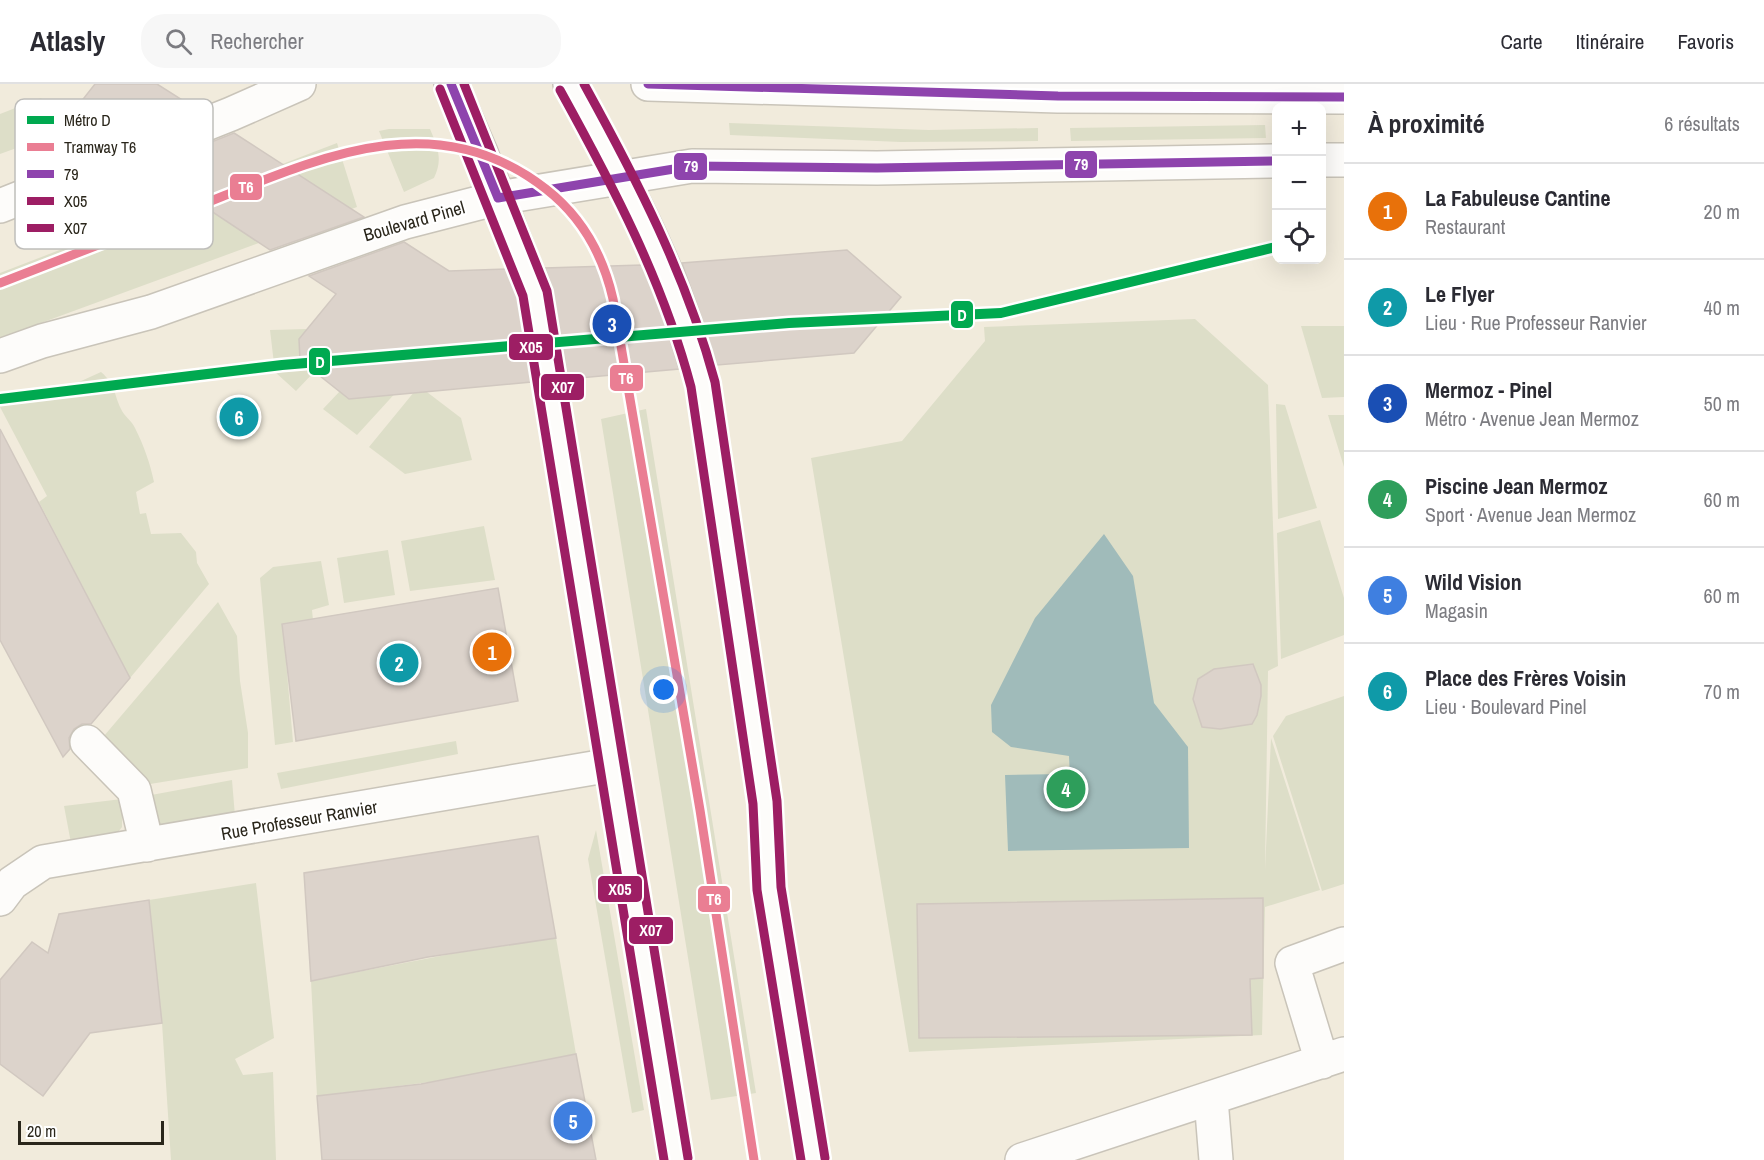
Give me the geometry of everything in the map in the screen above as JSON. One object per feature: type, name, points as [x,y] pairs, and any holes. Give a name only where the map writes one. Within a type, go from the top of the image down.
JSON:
[{"type":"main road","points":[[213,121],[299,84]]},
{"type":"main road","points":[[451,84],[535,293],[676,1160]]},
{"type":"main road","points":[[570,84],[622,176],[666,270],[698,361],[765,803],[769,888],[813,1160]]},
{"type":"main road","points":[[648,84],[1058,96],[1344,97]]},
{"type":"main road","points":[[1326,160],[1344,160]]},
{"type":"main road","name":"Boulevard Pinel","points":[[0,356],[42,341],[151,312],[405,222],[498,198],[622,176],[713,165],[877,168],[1272,161]]},
{"type":"main road","points":[[0,206],[15,200]]},
{"type":"main road","points":[[87,742],[134,790],[147,845]]},
{"type":"main road","name":"Rue Professeur Ranvier","points":[[0,899],[12,883],[43,862],[610,765]]},
{"type":"main road","points":[[1022,1160],[1333,1058],[1292,963],[1344,944]]},
{"type":"main road","points":[[1211,1099],[1216,1160]]},
{"type":"green space","points":[[15,108],[15,149],[0,154],[0,114]]},
{"type":"green space","points":[[729,123],[929,130],[1038,128],[1038,141],[901,142],[730,135]]},
{"type":"green space","points":[[1265,125],[1266,138],[1071,141],[1070,128]]},
{"type":"green space","points":[[430,129],[439,159],[434,178],[404,192],[379,131]]},
{"type":"green space","points":[[337,143],[357,207],[0,338],[0,273],[62,249],[213,249],[213,191]]},
{"type":"green space","points":[[1195,319],[1268,385],[1278,666],[1268,671],[1265,870],[1271,738],[1320,890],[1265,907],[1262,1035],[909,1052],[811,458],[902,441],[985,341],[984,327]]},
{"type":"green space","points":[[1301,326],[1344,326],[1344,397],[1322,398]]},
{"type":"green space","points":[[307,329],[299,339],[300,360],[315,371],[296,391],[275,372],[270,330]]},
{"type":"green space","points":[[101,372],[112,385],[122,412],[135,428],[151,468],[154,482],[136,492],[140,514],[146,513],[151,534],[181,533],[196,552],[197,563],[209,584],[130,678],[39,502],[47,496],[0,407],[0,404],[57,392]]},
{"type":"green space","points":[[410,377],[357,435],[323,409],[340,391]]},
{"type":"green space","points":[[419,386],[461,418],[472,460],[405,474],[369,447]]},
{"type":"green space","points":[[1276,404],[1285,405],[1317,508],[1278,519]]},
{"type":"green space","points":[[646,409],[756,1093],[711,1100],[601,419]]},
{"type":"green space","points":[[1328,415],[1344,415],[1344,467]]},
{"type":"green space","points":[[1320,520],[1344,598],[1344,635],[1281,659],[1277,533]]},
{"type":"green space","points":[[484,526],[495,580],[410,591],[401,541]]},
{"type":"green space","points":[[388,550],[395,595],[344,603],[337,558]]},
{"type":"green space","points":[[321,561],[329,605],[312,610],[313,620],[283,626],[293,742],[275,745],[260,578],[273,567]]},
{"type":"green space","points":[[218,602],[237,636],[240,681],[248,733],[248,768],[144,785],[98,743]]},
{"type":"green space","points":[[1344,696],[1344,884],[1322,891],[1273,736],[1286,716]]},
{"type":"green space","points":[[456,741],[458,754],[281,789],[277,773]]},
{"type":"green space","points":[[232,780],[235,816],[164,829],[153,822],[146,796]]},
{"type":"green space","points":[[122,799],[122,827],[114,837],[71,843],[64,806]]},
{"type":"green space","points":[[596,830],[644,1110],[632,1113],[588,859]]},
{"type":"green space","points":[[256,883],[274,1038],[235,1059],[243,1075],[273,1072],[276,1160],[171,1160],[162,1023],[149,900]]},
{"type":"green space","points":[[556,938],[576,1054],[438,1081],[317,1096],[311,981],[456,953]]},
{"type":"water","points":[[1104,534],[1133,576],[1154,703],[1188,747],[1189,848],[1008,851],[1005,775],[1063,774],[1063,777],[1070,777],[1069,756],[1011,747],[992,732],[991,705],[1035,618]]},
{"type":"building","points":[[95,84],[157,84],[181,99],[83,99]]},
{"type":"building","points":[[234,133],[364,217],[270,250],[213,212],[213,141]]},
{"type":"building","points":[[404,242],[449,271],[506,269],[517,298],[531,382],[349,399],[300,360],[299,339],[336,294],[309,276]]},
{"type":"building","points":[[847,250],[901,297],[854,353],[717,365],[682,263]]},
{"type":"building","points":[[642,265],[662,313],[679,369],[568,379],[553,290],[545,268]]},
{"type":"building","points":[[0,429],[130,678],[91,724],[82,724],[74,729],[69,738],[70,749],[63,757],[0,640]]},
{"type":"building","points":[[498,588],[518,701],[296,741],[282,624]]},
{"type":"building","points":[[1253,664],[1261,685],[1261,696],[1257,715],[1252,724],[1220,729],[1202,727],[1193,699],[1198,679],[1214,669]]},
{"type":"building","points":[[538,836],[556,938],[428,957],[311,981],[304,873]]},
{"type":"building","points":[[1263,898],[1263,978],[1250,979],[1252,1035],[919,1038],[917,904]]},
{"type":"building","points":[[149,900],[162,1023],[90,1033],[43,1096],[0,1064],[0,980],[32,942],[48,953],[59,914]]},
{"type":"building","points":[[576,1054],[596,1160],[322,1160],[317,1096],[421,1084]]},
{"type":"metro line","name":"D","points":[[0,399],[282,365],[789,323],[1001,313],[1272,248]]},
{"type":"tram line","name":"T6","points":[[213,200],[324,159],[369,148],[414,144],[458,148],[503,162],[546,189],[570,212],[597,252],[613,299],[700,810],[754,1160]]},
{"type":"tram line","name":"T6","points":[[0,283],[88,249]]},
{"type":"transit line","name":"79","points":[[451,84],[498,198]]},
{"type":"transit line","name":"X07","points":[[464,84],[547,291],[688,1158]]},
{"type":"transit line","name":"X07","points":[[584,84],[623,156],[675,266],[715,382],[777,801],[781,887],[825,1158]]},
{"type":"transit line","name":"79","points":[[648,84],[1058,96],[1344,97]]},
{"type":"transit line","name":"X05","points":[[440,89],[523,296],[664,1160]]},
{"type":"transit line","name":"X05","points":[[560,90],[635,235],[666,309],[691,387],[753,804],[757,890],[801,1160]]},
{"type":"transit line","name":"79","points":[[498,198],[692,166],[877,168],[1272,161]]},
{"type":"place","name":"Mermoz - Pinel","points":[[612,324]]},
{"type":"place","name":"Place des Frères Voisin","points":[[239,417]]},
{"type":"place","name":"La Fabuleuse Cantine","points":[[492,652]]},
{"type":"place","name":"Le Flyer","points":[[399,663]]},
{"type":"place","name":"Piscine Jean Mermoz","points":[[1066,789]]},
{"type":"place","name":"Wild Vision","points":[[573,1121]]}]
